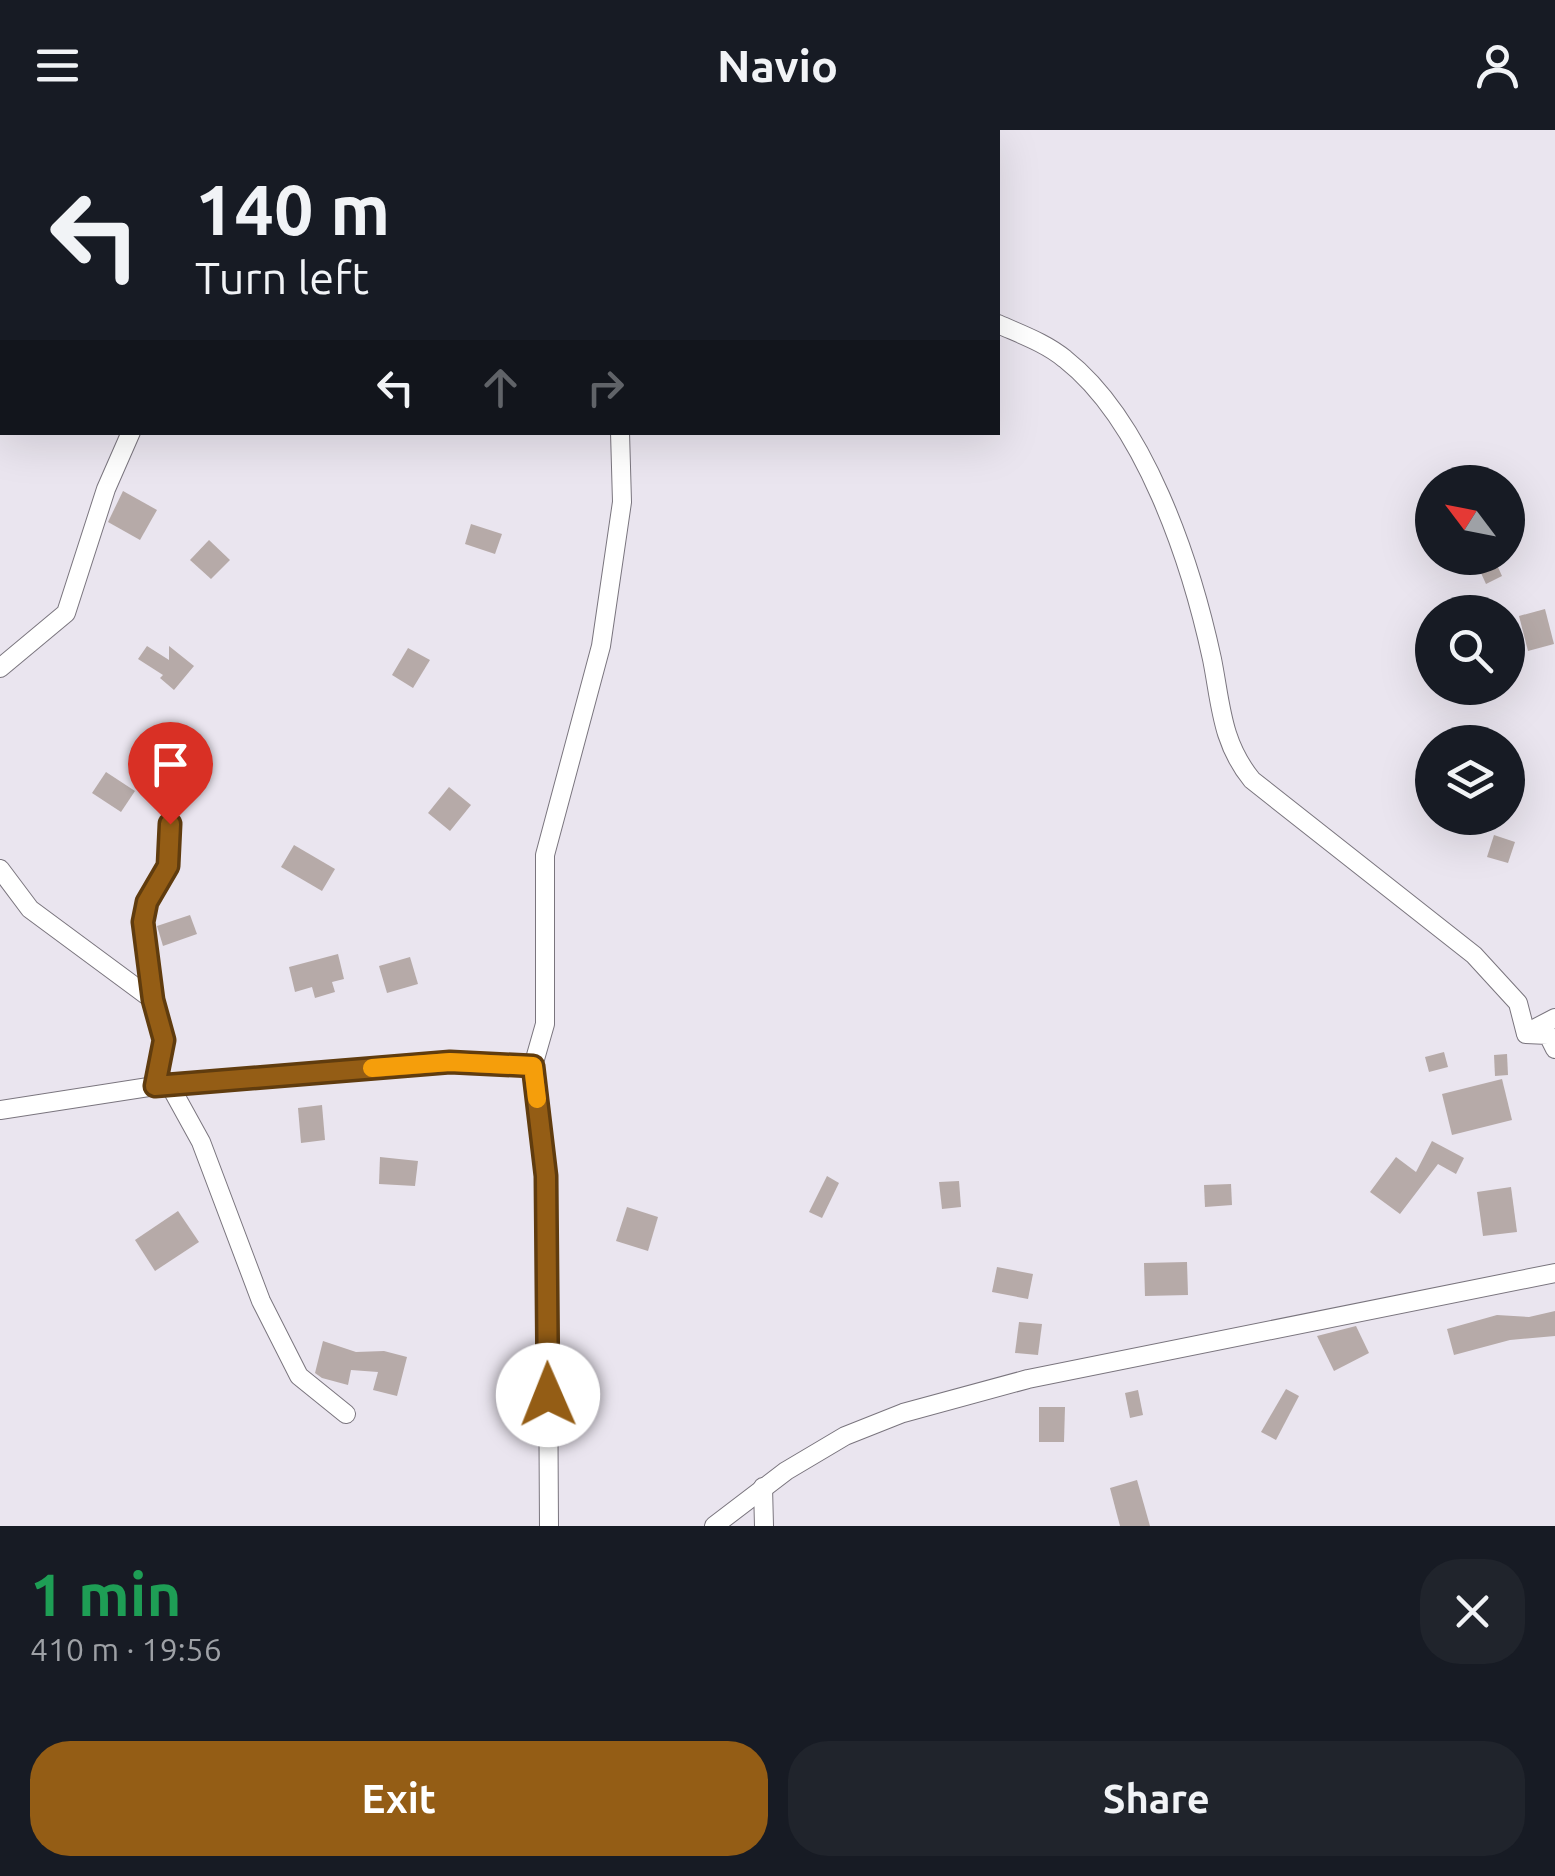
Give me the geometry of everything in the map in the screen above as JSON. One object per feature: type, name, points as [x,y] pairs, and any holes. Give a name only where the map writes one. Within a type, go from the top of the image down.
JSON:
[{"type":"street","points":[[1000,325],[1065,359],[1095,386],[1154,482],[1212,658],[1228,745],[1240,766],[1252,780],[1474,955],[1518,1003],[1526,1034]]},
{"type":"street","points":[[0,668],[66,613],[106,490],[129,435]]},
{"type":"street","points":[[549,1526],[546,1176],[533,1066],[545,1024],[545,855],[601,646],[622,502],[620,435]]},
{"type":"street","points":[[170,824],[168,866],[147,902],[143,922],[153,1000],[164,1040],[162,1085],[200,1142],[261,1302],[299,1376],[346,1414]]},
{"type":"street","points":[[0,869],[30,908],[153,1000]]},
{"type":"street","points":[[1526,1034],[1555,1018]]},
{"type":"street","points":[[1526,1034],[1548,1035],[1555,1050]]},
{"type":"street","points":[[0,1110],[162,1085],[450,1062],[533,1066]]},
{"type":"street","points":[[714,1526],[763,1487],[845,1436],[974,1394],[1264,1330],[1555,1273]]},
{"type":"street","points":[[763,1487],[764,1526]]},
{"type":"building","points":[[123,491],[157,510],[140,540],[108,522]]},
{"type":"building","points":[[471,524],[502,534],[495,554],[465,544]]},
{"type":"building","points":[[209,540],[230,560],[211,579],[190,560]]},
{"type":"building","points":[[1482,575],[1502,575],[1502,576],[1486,584]]},
{"type":"building","points":[[1545,609],[1554,644],[1528,651],[1525,614]]},
{"type":"building","points":[[147,646],[169,660],[169,646],[194,666],[174,690],[160,678],[163,675],[138,659]]},
{"type":"building","points":[[408,648],[430,660],[413,688],[392,675]]},
{"type":"building","points":[[149,764],[181,785],[168,804],[136,782]]},
{"type":"building","points":[[106,772],[135,791],[121,812],[92,793]]},
{"type":"building","points":[[449,787],[471,805],[450,831],[428,813]]},
{"type":"building","points":[[1494,835],[1515,842],[1508,863],[1487,857]]},
{"type":"building","points":[[294,845],[335,869],[322,891],[281,867]]},
{"type":"building","points":[[190,915],[197,934],[163,946],[157,926]]},
{"type":"building","points":[[338,954],[344,979],[332,982],[335,992],[315,998],[312,987],[295,992],[289,967]]},
{"type":"building","points":[[410,957],[418,984],[387,993],[379,966]]},
{"type":"building","points":[[1444,1052],[1448,1067],[1429,1072],[1425,1057]]},
{"type":"building","points":[[1507,1054],[1508,1075],[1495,1076],[1494,1055]]},
{"type":"building","points":[[1502,1079],[1512,1120],[1452,1135],[1442,1094]]},
{"type":"building","points":[[322,1105],[325,1140],[301,1143],[298,1108]]},
{"type":"building","points":[[1432,1141],[1464,1158],[1456,1174],[1438,1164],[1400,1214],[1370,1192],[1396,1157],[1416,1172]]},
{"type":"building","points":[[380,1157],[418,1161],[415,1186],[379,1184]]},
{"type":"building","points":[[827,1176],[839,1183],[822,1218],[809,1212]]},
{"type":"building","points":[[959,1181],[961,1207],[942,1209],[939,1182]]},
{"type":"building","points":[[1231,1184],[1232,1205],[1205,1207],[1204,1185]]},
{"type":"building","points":[[1511,1187],[1517,1232],[1483,1236],[1477,1192]]},
{"type":"building","points":[[627,1207],[658,1217],[648,1251],[616,1241]]},
{"type":"building","points":[[178,1211],[199,1242],[155,1271],[135,1240]]},
{"type":"building","points":[[1187,1262],[1188,1295],[1145,1296],[1144,1263]]},
{"type":"building","points":[[997,1267],[1033,1274],[1028,1299],[992,1292]]},
{"type":"building","points":[[1555,1311],[1555,1336],[1510,1340],[1454,1355],[1447,1329],[1497,1315],[1529,1317]]},
{"type":"building","points":[[1019,1322],[1042,1324],[1038,1355],[1015,1353]]},
{"type":"building","points":[[1356,1326],[1369,1353],[1334,1371],[1317,1336]]},
{"type":"building","points":[[323,1341],[356,1352],[384,1351],[407,1357],[397,1396],[373,1390],[378,1372],[351,1370],[348,1385],[315,1373]]},
{"type":"building","points":[[1286,1389],[1299,1396],[1276,1440],[1261,1432]]},
{"type":"building","points":[[1138,1390],[1143,1415],[1130,1418],[1125,1393]]},
{"type":"building","points":[[1039,1407],[1065,1407],[1064,1442],[1039,1442]]},
{"type":"building","points":[[1137,1480],[1150,1526],[1120,1526],[1110,1488]]},
{"type":"slow traffic","points":[[372,1068],[450,1062],[533,1066],[537,1099]]},
{"type":"route","points":[[170,824],[168,866],[147,902],[143,922],[153,1000],[164,1040],[155,1086],[450,1062],[533,1066],[546,1176],[548,1395]]}]
